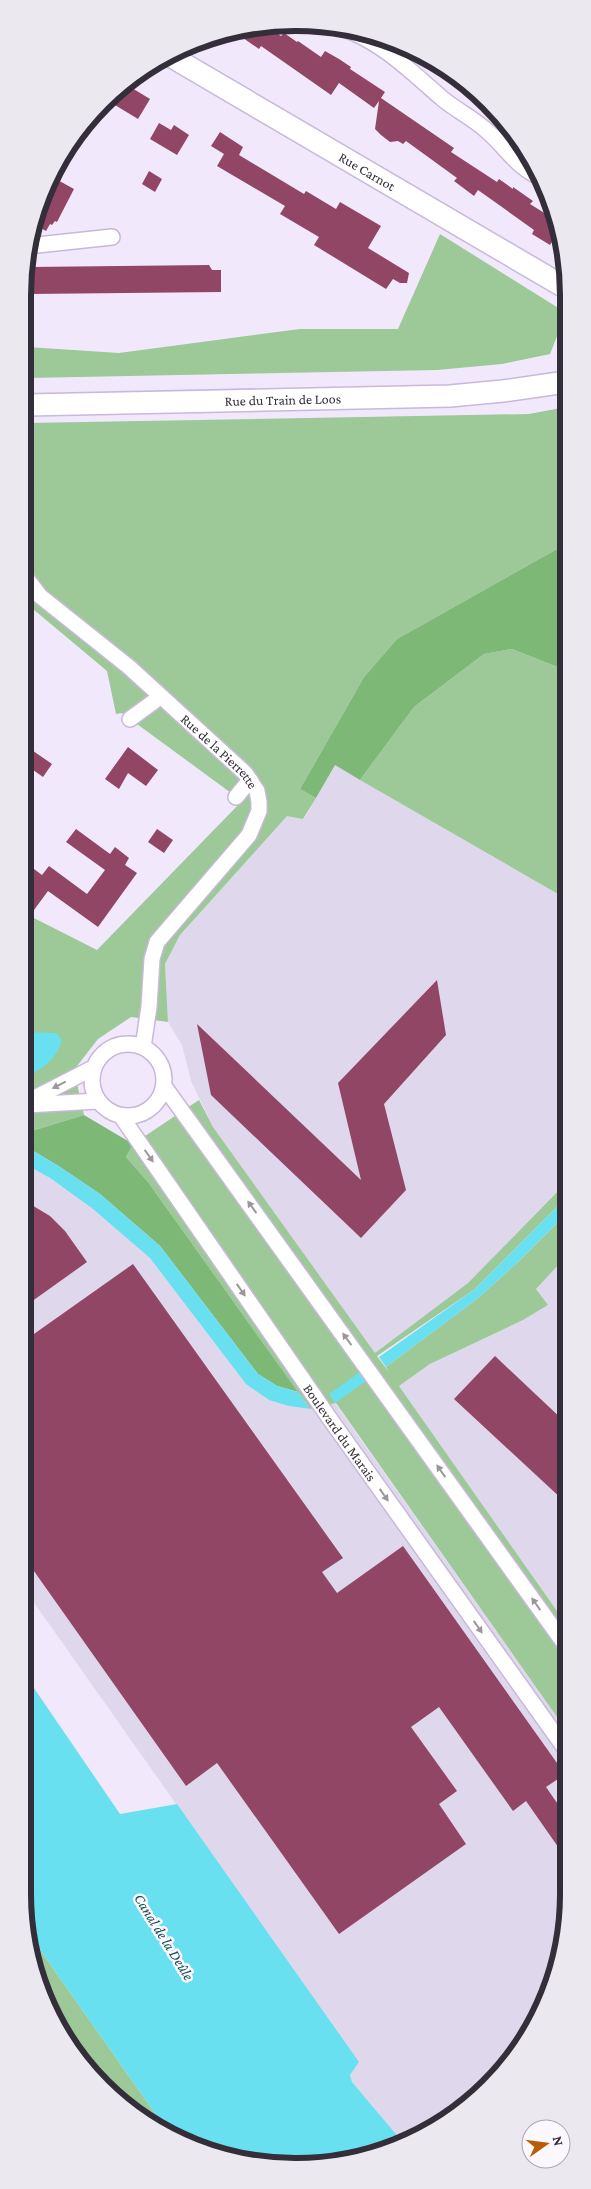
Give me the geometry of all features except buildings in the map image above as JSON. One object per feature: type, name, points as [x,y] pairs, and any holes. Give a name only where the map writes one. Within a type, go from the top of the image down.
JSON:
[{"type":"street","points":[[377,44],[391,53],[452,106],[486,130],[521,167],[528,171]]},
{"type":"street","name":"Rue Carnot","points":[[177,60],[559,285]]},
{"type":"street","points":[[36,245],[112,236]]},
{"type":"street","name":"Rue du Train de Loos","points":[[538,385],[560,376]]},
{"type":"street","name":"Rue du Train de Loos","points":[[31,405],[450,396],[560,383]]},
{"type":"street","name":"Rue de la Pierrette","points":[[31,584],[40,596],[129,667],[245,772],[257,791],[259,812],[249,835],[157,942],[152,959],[149,1007],[143,1047]]},
{"type":"street","points":[[130,720],[160,696]]},
{"type":"street","points":[[236,797],[250,780]]},
{"type":"street","points":[[131,1044],[143,1047],[153,1053],[160,1063],[164,1074],[164,1086],[160,1097],[149,1110],[133,1116],[121,1116],[112,1113],[98,1101],[93,1091],[91,1079],[93,1068],[99,1057],[114,1047],[131,1044]]},
{"type":"street","points":[[31,1101],[93,1068]]},
{"type":"street","points":[[164,1086],[560,1637]]},
{"type":"street","points":[[31,1104],[98,1101]]},
{"type":"street","name":"Boulevard du Marais","points":[[121,1116],[330,1419],[560,1741]]},
{"type":"shaded area","points":[[335,765],[560,895],[560,1189],[468,1283],[375,1353],[213,1127],[191,1081],[182,1045],[168,1022],[165,964],[180,935],[287,815],[304,819]]},
{"type":"shaded area","points":[[31,1167],[50,1178],[93,1209],[150,1258],[289,1406],[310,1409],[335,1403],[560,1721],[560,1894],[555,1945],[540,1995],[524,2026],[494,2068],[470,2092],[428,2122],[399,2137],[352,2082],[350,2075],[358,2062],[31,1598]]},
{"type":"shaded area","points":[[560,1263],[560,1615],[399,1386],[430,1364],[523,1320],[548,1305],[536,1289]]},
{"type":"green space","points":[[440,234],[560,309],[560,329],[550,354],[502,364],[437,370],[31,378],[31,347],[119,353],[300,329],[398,329]]},
{"type":"green space","points":[[560,408],[560,547],[397,639],[364,677],[300,789],[316,798],[303,819],[287,816],[180,935],[165,964],[168,1022],[131,1017],[98,1039],[74,1070],[84,1115],[31,1131],[31,917],[97,950],[242,801],[122,713],[116,714],[107,671],[31,607],[31,423],[529,414]]},
{"type":"green space","points":[[560,547],[560,668],[512,649],[484,654],[414,707],[360,780],[335,765],[316,798],[300,789],[364,677],[397,639]]},
{"type":"green space","points":[[512,649],[560,668],[560,895],[360,780],[414,707],[484,654]]},
{"type":"green space","points":[[199,1100],[213,1127],[375,1353],[468,1283],[560,1189],[560,1204],[475,1289],[377,1356],[389,1372],[386,1367],[478,1298],[517,1263],[560,1220],[560,1263],[536,1289],[548,1305],[523,1320],[430,1364],[399,1386],[560,1615],[560,1721],[336,1403],[310,1409],[148,1182],[126,1157],[133,1144]]},
{"type":"green space","points":[[84,1115],[133,1144],[126,1157],[148,1182],[298,1392],[277,1386],[258,1374],[160,1246],[100,1194],[31,1150],[31,1131]]},
{"type":"green space","points":[[36,1944],[160,2120],[121,2092],[97,2068],[76,2040],[51,1995]]},
{"type":"water","points":[[31,1032],[56,1033],[62,1040],[59,1047],[48,1063],[31,1074]]},
{"type":"water","points":[[31,1150],[100,1194],[160,1246],[258,1374],[277,1386],[298,1392],[310,1409],[289,1406],[269,1400],[246,1384],[150,1258],[93,1209],[50,1178],[31,1167]]},
{"type":"water","points":[[560,1204],[560,1220],[517,1263],[478,1298],[386,1367],[379,1357],[475,1289]]},
{"type":"water","points":[[360,1372],[366,1381],[335,1403],[329,1394]]},
{"type":"water","name":"Canal de la Deûle","points":[[31,1684],[120,1814],[177,1804],[359,2062],[350,2075],[352,2082],[399,2137],[347,2153],[296,2158],[278,2157],[244,2153],[211,2144],[194,2138],[160,2120],[36,1944],[31,1894]]}]
